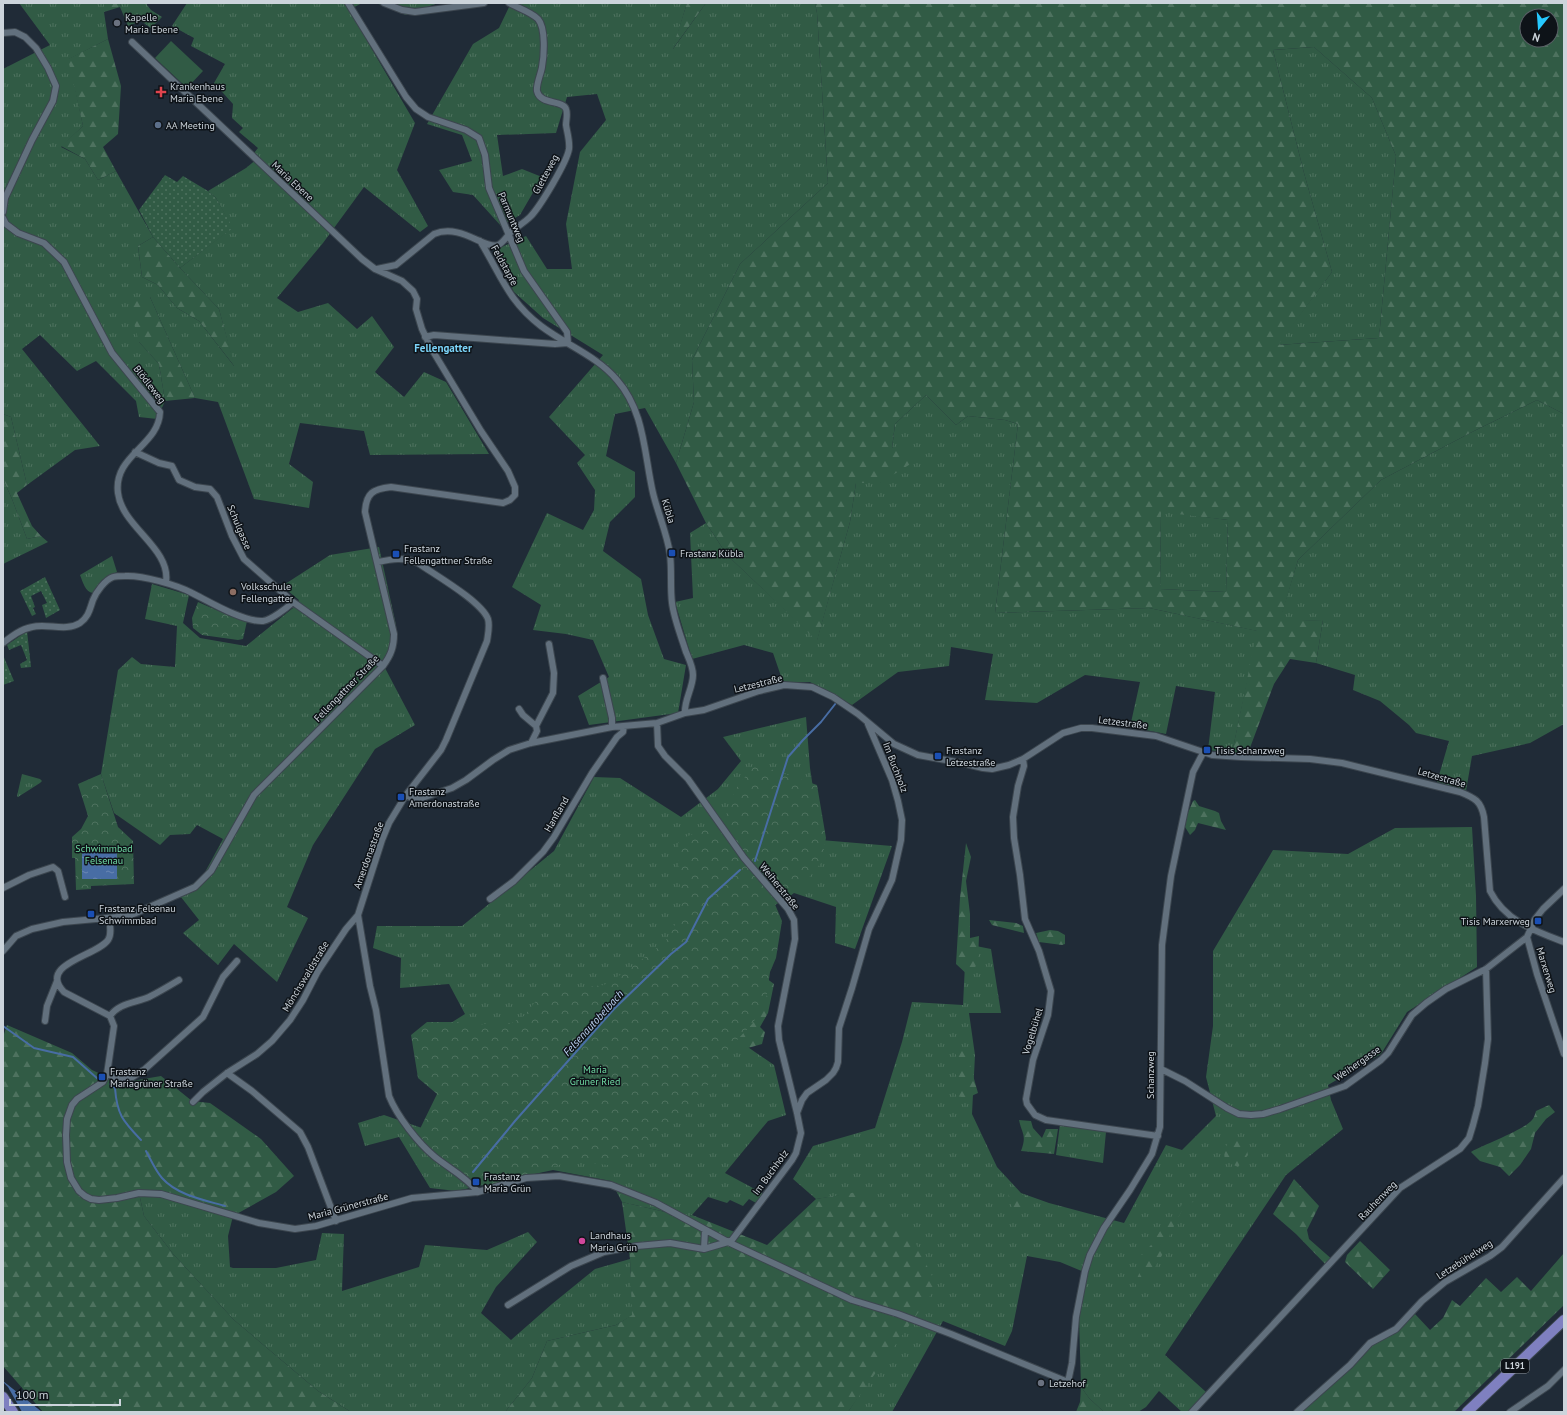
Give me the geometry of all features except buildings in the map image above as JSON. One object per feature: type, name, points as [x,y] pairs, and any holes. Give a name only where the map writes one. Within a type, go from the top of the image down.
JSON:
[{"type":"main road","name":"L191","points":[[1467,1412],[1564,1320]]},
{"type":"main road","points":[[3,1396],[13,1412]]},
{"type":"street","points":[[384,3],[402,10],[415,12],[484,3]]},
{"type":"street","name":"Gletteweg","points":[[509,3],[538,19],[541,25],[544,53],[537,91],[541,97],[564,106],[567,110],[566,123],[569,149],[557,176],[537,208],[525,223],[512,231],[509,235]]},
{"type":"street","name":"Parmuntweg","points":[[352,4],[406,97],[416,109],[428,117],[466,130],[479,138],[486,155],[489,188],[524,271],[567,332],[568,343]]},
{"type":"street","points":[[3,33],[15,32],[25,37],[36,48],[48,68],[56,86],[53,101],[32,140],[5,198],[3,212]]},
{"type":"street","name":"Maria Ebene","points":[[132,42],[356,254],[375,269],[402,282],[413,291],[417,299],[416,309],[425,337]]},
{"type":"street","name":"Blödleweg","points":[[3,218],[6,224],[18,233],[44,243],[64,262],[112,352],[160,412],[160,420],[156,430],[129,458],[120,474],[117,491],[124,512],[151,545],[162,562],[167,574],[166,582]]},
{"type":"street","name":"Feldstapfe","points":[[375,269],[396,265],[434,234],[442,231],[450,230],[459,232],[492,246],[498,245],[509,235]]},
{"type":"street","name":"Feldstapfe","points":[[480,241],[493,261],[506,288],[516,302],[542,327],[568,343]]},
{"type":"street","points":[[425,337],[434,335],[555,344],[568,343]]},
{"type":"street","name":"Fellengattner Straße","points":[[3,950],[16,936],[32,929],[63,922],[129,916],[196,887],[211,871],[254,795],[383,666],[390,656],[394,644],[394,634],[365,512],[367,499],[371,492],[391,487],[503,502],[510,500],[515,495],[515,487],[508,471],[438,361],[425,337]]},
{"type":"street","name":"Kübla","points":[[568,343],[608,370],[627,392],[639,418],[654,495],[668,545],[671,567],[672,603],[676,622],[692,667],[693,677],[686,700],[685,713]]},
{"type":"street","name":"Schulgasse","points":[[135,452],[159,463],[172,466],[179,480],[186,484],[194,487],[210,489],[217,497],[232,536],[244,559],[293,602],[383,666]]},
{"type":"street","name":"Amerdonastraße","points":[[378,562],[402,559],[418,564],[477,604],[488,619],[489,630],[487,641],[446,740],[441,750],[406,795],[389,823],[382,840],[358,915],[370,986],[378,1022],[389,1096],[393,1106],[409,1128],[435,1156],[465,1178],[478,1192]]},
{"type":"street","points":[[3,643],[17,632],[33,626],[69,627],[80,623],[90,612],[94,599],[105,582],[112,577],[127,575],[166,582],[178,586],[245,618],[263,621],[286,609],[293,602]]},
{"type":"street","points":[[531,743],[537,731],[536,726],[553,693],[554,673],[549,644]]},
{"type":"street","points":[[604,678],[612,718],[612,727]]},
{"type":"street","name":"Letzestraße","points":[[406,795],[412,798],[422,798],[452,788],[509,750],[531,743],[612,727],[657,724],[685,713],[704,710],[759,691],[784,685],[812,687],[839,701],[858,714],[894,744],[918,756],[962,762],[983,768],[992,769],[1010,765],[1023,759],[1063,733],[1081,728],[1156,736],[1178,742],[1203,753],[1241,757],[1310,759],[1342,763],[1436,785],[1468,795],[1480,804],[1483,812],[1490,892],[1507,915],[1530,929],[1564,942]]},
{"type":"street","points":[[519,709],[523,715],[536,726]]},
{"type":"street","name":"Im Buchholz","points":[[728,1242],[732,1240],[796,1153],[801,1133],[797,1113],[802,1100],[807,1093],[826,1080],[836,1068],[838,1062],[838,1028],[852,988],[868,929],[892,880],[901,840],[902,820],[892,780],[867,721]]},
{"type":"street","name":"Weiherstraße","points":[[657,724],[658,746],[665,756],[688,779],[744,858],[788,909],[794,920],[795,939],[778,1026],[779,1040],[797,1113]]},
{"type":"street","name":"Hanfland","points":[[490,899],[517,879],[554,838],[592,773],[617,737],[623,732],[624,726]]},
{"type":"street","name":"Schanzweg","points":[[728,1242],[852,1300],[898,1314],[951,1334],[1068,1382],[1072,1364],[1076,1317],[1090,1254],[1104,1228],[1148,1160],[1160,1127],[1162,945],[1170,883],[1193,772],[1203,753]]},
{"type":"street","name":"Vogelbühel","points":[[1023,759],[1024,766],[1018,786],[1014,817],[1014,838],[1025,919],[1039,951],[1051,991],[1048,1015],[1033,1060],[1027,1094],[1027,1104],[1036,1115],[1046,1120],[1158,1136]]},
{"type":"street","points":[[3,888],[29,875],[53,867],[58,871],[65,897]]},
{"type":"street","points":[[1527,937],[1530,929],[1543,909],[1564,889]]},
{"type":"street","name":"Mönchswaldstraße","points":[[193,1102],[227,1073],[257,1054],[290,1020],[304,1000],[318,971],[346,929],[358,915]]},
{"type":"street","points":[[45,1021],[47,1006],[57,980],[59,970],[66,964],[103,944],[109,939],[109,918]]},
{"type":"street","name":"Weihergasse","points":[[1161,1069],[1185,1081],[1239,1114],[1263,1114],[1345,1086],[1381,1060],[1388,1052],[1412,1015],[1426,1003],[1446,989],[1486,970],[1527,937]]},
{"type":"street","name":"Marxerweg","points":[[1527,937],[1539,980],[1564,1054]]},
{"type":"street","points":[[57,980],[60,988],[64,992],[110,1016],[114,1026],[107,1074],[117,1078],[131,1078],[146,1068],[203,1017],[223,977],[237,961]]},
{"type":"street","name":"Rauhenweg","points":[[1192,1412],[1400,1188],[1465,1145],[1469,1138],[1477,1112],[1488,1039],[1486,970]]},
{"type":"street","points":[[110,1016],[119,1006],[140,1001],[179,980]]},
{"type":"street","points":[[227,1073],[252,1091],[300,1132],[308,1147],[336,1221]]},
{"type":"street","name":"Maria Grünerstraße","points":[[107,1074],[103,1082],[77,1099],[72,1105],[67,1119],[67,1162],[75,1186],[85,1196],[99,1200],[139,1193],[161,1194],[259,1223],[295,1229],[336,1221],[412,1198],[478,1192],[526,1178],[559,1176],[611,1185],[656,1203],[728,1242]]},
{"type":"street","name":"Letzebühelweg","points":[[1297,1412],[1350,1366],[1370,1343],[1396,1329],[1422,1301],[1445,1282],[1490,1256],[1502,1247],[1564,1178]]},
{"type":"street","points":[[704,1249],[705,1230]]},
{"type":"street","points":[[508,1305],[571,1266],[604,1252],[637,1246],[670,1243],[704,1249],[728,1242]]},
{"type":"street","points":[[1510,1412],[1548,1386],[1564,1370]]},
{"type":"green space","points":[[19,3],[104,3],[108,39],[69,59],[83,126],[61,147],[85,159],[98,180],[116,171],[153,237],[138,246],[142,277],[158,285],[177,308],[199,321],[234,366],[219,309],[180,268],[232,228],[216,198],[208,191],[246,168],[258,158],[254,153],[258,148],[239,132],[243,128],[232,118],[233,104],[214,83],[225,64],[191,46],[194,38],[172,26],[187,3],[362,3],[349,10],[415,123],[397,170],[428,226],[420,232],[364,187],[323,243],[277,298],[298,312],[328,303],[357,329],[372,316],[394,347],[375,372],[404,397],[424,372],[446,382],[489,454],[370,455],[364,431],[300,423],[289,464],[313,482],[309,508],[254,499],[218,402],[195,398],[150,297],[139,342],[159,364],[165,401],[157,419],[139,417],[136,401],[96,361],[77,371],[40,335],[22,349],[100,446],[75,450],[27,485],[11,417],[3,414],[3,69],[50,45]]},
{"type":"green space","points":[[104,3],[121,3],[120,7],[104,12]]},
{"type":"green space","points":[[121,3],[147,3],[151,10],[162,17],[151,28],[141,21],[128,26],[120,7]]},
{"type":"green space","points":[[376,3],[438,3],[406,15]]},
{"type":"green space","points":[[511,3],[687,3],[673,49],[706,3],[815,3],[817,13],[828,183],[740,264],[692,360],[694,402],[676,463],[645,408],[615,414],[606,456],[635,472],[635,497],[610,522],[603,551],[641,579],[648,615],[664,659],[686,665],[678,713],[589,725],[578,696],[609,677],[593,640],[566,634],[533,630],[541,605],[512,587],[547,513],[583,530],[594,510],[595,490],[577,463],[585,455],[549,417],[603,355],[543,318],[514,292],[493,251],[526,236],[547,269],[572,269],[566,224],[580,152],[606,120],[597,94],[567,97],[556,133],[497,135],[503,176],[522,169],[542,177],[520,215],[501,226],[473,195],[453,192],[439,170],[472,161],[462,135],[427,124],[473,44],[499,28]]},
{"type":"green space","points":[[687,3],[706,3],[672,50]]},
{"type":"green space","points":[[815,3],[1564,3],[1564,414],[1537,400],[1381,480],[1298,560],[1280,621],[1323,620],[1316,663],[1290,659],[1274,684],[1248,753],[1232,753],[1257,631],[1149,608],[995,613],[1018,424],[1005,420],[968,416],[956,425],[926,395],[895,424],[892,448],[916,447],[912,463],[880,483],[856,483],[850,522],[817,641],[727,555],[706,523],[676,463],[694,402],[692,360],[740,264],[828,183],[817,13]],"holes":[[[1314,47],[1372,98],[1396,156],[1379,338],[1278,345],[1332,272],[1304,173],[1273,50]],[[1161,512],[1228,520],[1226,592],[1160,589]]]},
{"type":"green space","points":[[108,39],[121,86],[118,134],[103,147],[116,171],[98,180],[85,159],[61,146],[83,126],[68,59]]},
{"type":"green space","points":[[171,41],[203,71],[187,88],[155,58]]},
{"type":"green space","points":[[1314,47],[1372,98],[1396,156],[1379,338],[1277,345],[1332,272],[1304,173],[1273,50]]},
{"type":"green space","points":[[165,175],[177,182],[183,176],[208,191],[216,198],[233,228],[180,268],[153,237],[139,210]]},
{"type":"green space","points":[[153,237],[219,309],[235,367],[199,321],[177,308],[158,285],[142,277],[138,246]]},
{"type":"green space","points":[[150,297],[195,398],[165,401],[159,364],[139,342],[128,301]]},
{"type":"green space","points":[[926,395],[956,425],[968,416],[1005,420],[1018,424],[995,613],[1149,608],[1258,631],[1232,753],[1208,750],[1215,692],[1176,686],[1166,734],[1130,727],[1140,682],[1085,675],[1037,703],[985,700],[993,654],[951,647],[949,666],[898,672],[852,705],[810,682],[783,682],[773,653],[744,645],[692,659],[675,602],[693,598],[690,533],[706,523],[727,555],[817,640],[850,522],[856,483],[880,483],[892,449],[895,424]]},
{"type":"green space","points":[[1537,400],[1564,414],[1564,724],[1530,743],[1472,756],[1466,791],[1437,782],[1449,741],[1416,733],[1409,725],[1380,701],[1353,690],[1355,675],[1316,663],[1323,620],[1279,622],[1298,560],[1381,480]]},
{"type":"green space","points":[[3,414],[11,417],[27,485],[17,493],[32,526],[41,536],[27,539],[3,479]]},
{"type":"green space","points":[[3,479],[27,539],[41,536],[48,542],[3,564]]},
{"type":"green space","points":[[1161,511],[1228,520],[1226,592],[1160,589]]},
{"type":"green space","points":[[379,547],[396,625],[397,642],[393,657],[385,668],[415,725],[375,749],[313,845],[287,907],[308,918],[277,982],[234,944],[218,965],[183,933],[199,920],[177,892],[198,881],[204,874],[223,839],[197,825],[190,834],[170,835],[160,845],[114,813],[101,774],[118,670],[132,657],[141,664],[175,667],[177,626],[145,619],[152,584],[189,595],[183,623],[200,638],[246,646],[293,608],[299,600],[282,586],[330,555]]},
{"type":"green space","points":[[112,556],[117,572],[102,580],[93,593],[88,591],[80,575]]},
{"type":"green space","points":[[45,577],[60,610],[46,618],[42,605],[47,603],[41,591],[31,596],[35,607],[33,608],[36,614],[32,616],[20,591]]},
{"type":"green space","points":[[198,602],[230,616],[247,621],[243,639],[238,640],[202,635],[193,628],[192,618]]},
{"type":"green space","points":[[27,631],[31,667],[21,668],[20,664],[27,660],[21,645],[9,650],[7,645]]},
{"type":"green space","points":[[3,655],[14,681],[3,685]]},
{"type":"green space","points":[[806,717],[810,768],[821,840],[892,846],[855,949],[835,943],[836,907],[794,893],[769,909],[742,1043],[774,1065],[786,1115],[768,1121],[725,1173],[764,1194],[756,1203],[749,1199],[743,1206],[730,1200],[727,1203],[708,1197],[692,1215],[687,1217],[622,1202],[611,1181],[553,1170],[456,1191],[430,1188],[399,1137],[365,1146],[358,1123],[384,1115],[422,1128],[447,1098],[422,1041],[465,1014],[449,984],[400,988],[401,958],[373,948],[377,926],[462,926],[554,851],[594,777],[620,778],[681,817],[718,789],[741,761],[723,737]]},
{"type":"green space","name":"Maria Grüner Ried","points":[[755,764],[817,785],[826,838],[821,863],[806,881],[785,901],[774,902],[782,921],[776,958],[770,972],[766,1000],[753,1023],[722,1056],[710,1082],[697,1099],[640,1152],[608,1165],[572,1161],[549,1168],[548,1167],[504,1182],[486,1185],[478,1184],[438,1156],[417,1135],[437,1094],[418,1078],[411,1035],[427,1022],[464,1022],[472,1026],[491,1023],[510,1024],[524,1016],[543,992],[604,985],[625,972],[665,942],[681,914],[678,840],[718,824],[723,824],[735,790]]},
{"type":"green space","points":[[22,774],[40,779],[42,781],[18,797],[17,796]]},
{"type":"green space","name":"Schwimmbad Felsenau","points":[[101,774],[118,827],[133,841],[134,884],[91,886],[91,889],[76,890],[75,858],[72,858],[72,837],[81,829],[88,816],[78,784]]},
{"type":"green space","points":[[1195,800],[1199,806],[1219,813],[1226,830],[1198,823],[1195,830],[1190,835],[1185,827],[1187,815],[1193,801]]},
{"type":"green space","points":[[1472,827],[1476,896],[1477,967],[1407,1012],[1381,1054],[1328,1085],[1331,1100],[1343,1129],[1286,1175],[1165,1355],[1206,1392],[1188,1412],[1182,1412],[1159,1391],[1146,1407],[1138,1412],[1104,1412],[1089,1398],[1081,1387],[1079,1317],[1084,1272],[1060,1262],[1027,1256],[1012,1331],[1005,1346],[943,1321],[892,1412],[848,1412],[871,1377],[864,1192],[816,1199],[793,1179],[813,1146],[875,1128],[902,1042],[912,1002],[963,1005],[966,944],[991,949],[1001,1013],[969,1013],[975,1055],[972,1114],[997,1167],[1021,1193],[1049,1203],[1124,1223],[1166,1145],[1182,1150],[1216,1116],[1206,1077],[1213,1026],[1213,951],[1273,850],[1348,854],[1395,828]]},
{"type":"green space","points":[[966,843],[971,857],[966,881],[970,914],[970,938],[979,936],[978,960],[971,978],[956,964],[960,898]]},
{"type":"green space","points":[[989,920],[1016,923],[1023,926],[1024,933],[992,925]]},
{"type":"green space","points":[[1050,930],[1058,931],[1065,935],[1065,944],[1062,945],[1039,942],[1036,933]]},
{"type":"green space","points":[[766,978],[774,984],[768,1013],[760,1027],[765,1032],[762,1044],[748,1048],[731,1037]]},
{"type":"green space","points":[[7,1025],[72,1053],[92,1070],[120,1083],[161,1076],[192,1101],[210,1103],[261,1139],[294,1176],[276,1192],[233,1216],[178,1198],[139,1193],[144,1216],[174,1255],[234,1320],[318,1391],[351,1412],[43,1412],[3,1366],[3,1037]]},
{"type":"green space","points":[[963,1050],[967,1054],[978,1093],[967,1098],[956,1096],[956,1054]]},
{"type":"green space","points":[[1549,1105],[1555,1112],[1546,1119],[1535,1133],[1531,1149],[1520,1165],[1509,1176],[1500,1167],[1480,1161],[1471,1152],[1528,1124],[1534,1117],[1536,1111]]},
{"type":"green space","points":[[1019,1120],[1031,1121],[1033,1128],[1042,1138],[1046,1129],[1058,1129],[1054,1154],[1021,1151],[1024,1138]]},
{"type":"green space","points":[[1060,1124],[1106,1132],[1103,1163],[1056,1155]]},
{"type":"green space","points":[[1232,1136],[1245,1142],[1248,1155],[1238,1167],[1225,1161],[1224,1154],[1228,1142]]},
{"type":"green space","points":[[1294,1179],[1319,1206],[1307,1230],[1309,1239],[1334,1261],[1328,1267],[1296,1234],[1273,1214]]},
{"type":"green space","points":[[863,1191],[912,1236],[937,1286],[848,1412],[505,1412],[532,1378],[547,1341],[616,1325],[632,1315],[630,1259],[622,1202],[687,1217],[692,1215],[767,1245],[816,1199]]},
{"type":"green space","points":[[139,1193],[161,1194],[233,1216],[228,1236],[230,1267],[233,1268],[276,1268],[316,1260],[322,1233],[344,1234],[342,1291],[419,1267],[425,1245],[487,1250],[528,1232],[537,1242],[496,1287],[481,1313],[511,1340],[595,1269],[630,1259],[633,1315],[616,1325],[547,1341],[532,1378],[505,1412],[351,1412],[318,1391],[234,1320],[174,1255],[144,1216]]},
{"type":"green space","points":[[1019,1193],[1032,1199],[1021,1214],[1012,1207],[1008,1194]]},
{"type":"green space","points":[[1186,1200],[1194,1201],[1182,1210],[1170,1234],[1164,1252],[1142,1291],[1135,1283],[1142,1267],[1142,1255],[1151,1245],[1162,1228]]},
{"type":"green space","points":[[1360,1241],[1390,1270],[1373,1289],[1345,1262],[1347,1255]]},
{"type":"green space","points":[[1564,1253],[1564,1305],[1454,1412],[1300,1412],[1371,1346],[1397,1332],[1415,1314],[1430,1330],[1443,1318],[1452,1300],[1460,1306],[1486,1278],[1501,1292],[1517,1277],[1531,1291]]},
{"type":"green space","points":[[1081,1387],[1089,1398],[1104,1412],[1076,1412],[1080,1402]]},
{"type":"water","name":"Schwimmbad Felsenau","points":[[82,846],[117,846],[117,879],[82,879]]},
{"type":"water","points":[[3,1381],[42,1412],[3,1412]]},
{"type":"pier","points":[[3,1382],[8,1387],[22,1412],[3,1412]]},
{"type":"waterway","name":"Felsenautobelbach","points":[[755,861],[788,757],[821,722],[836,703]]},
{"type":"waterway","name":"Felsenautobelbach","points":[[473,1172],[515,1121],[614,1009],[671,954],[686,942],[708,899],[740,870]]},
{"type":"waterway","name":"Felsenautobelbach","points":[[3,1026],[34,1048],[73,1057],[98,1079]]},
{"type":"waterway","name":"Felsenautobelbach","points":[[110,1084],[115,1088],[117,1105],[122,1117],[141,1140]]},
{"type":"waterway","name":"Felsenautobelbach","points":[[146,1151],[157,1172],[175,1189],[191,1196],[225,1206]]},
{"type":"place","name":"Kapelle Maria Ebene","points":[[117,23]]},
{"type":"place","name":"Krankenhaus Maria Ebene","points":[[161,92]]},
{"type":"place","name":"AA Meeting","points":[[158,125]]},
{"type":"place","name":"Frastanz Kübla","points":[[672,553]]},
{"type":"place","name":"Frastanz Fellengattner Straße","points":[[396,554]]},
{"type":"place","name":"Volksschule Fellengatter","points":[[233,592]]},
{"type":"place","name":"Tisis Schanzweg","points":[[1207,750]]},
{"type":"place","name":"Frastanz Letzestraße","points":[[938,756]]},
{"type":"place","name":"Frastanz Amerdonastraße","points":[[401,797]]},
{"type":"place","name":"Frastanz Felsenau Schwimmbad","points":[[91,914]]},
{"type":"place","name":"Tisis Marxerweg","points":[[1538,921]]},
{"type":"place","name":"Frastanz Mariagrüner Straße","points":[[102,1077]]},
{"type":"place","name":"Frastanz Maria Grün","points":[[476,1182]]},
{"type":"place","name":"Landhaus Maria Grün","points":[[582,1241]]},
{"type":"place","name":"Letzehof","points":[[1041,1383]]},
{"type":"district","name":"Fellengatter","points":[[443,348]]}]
